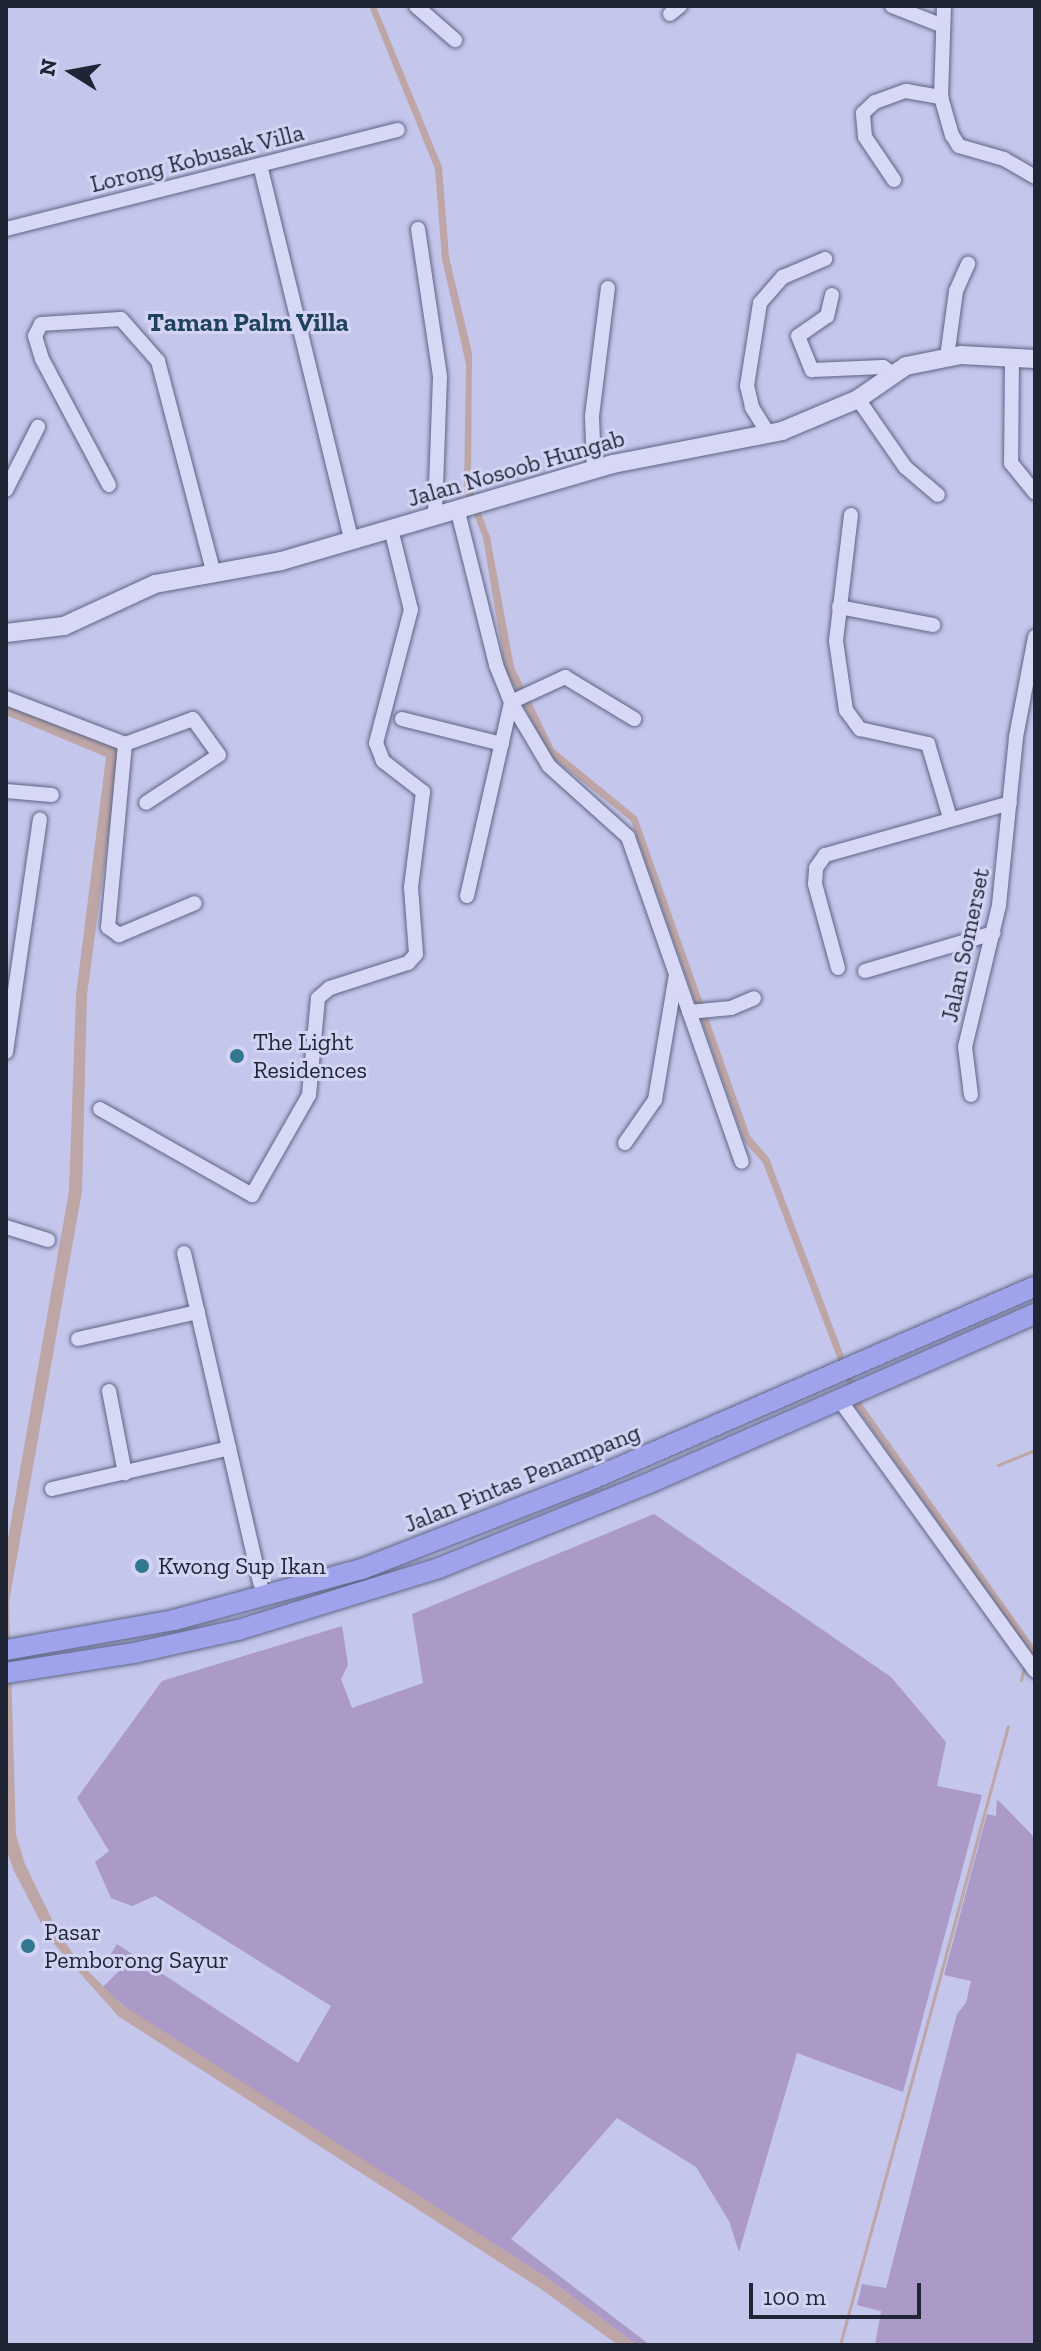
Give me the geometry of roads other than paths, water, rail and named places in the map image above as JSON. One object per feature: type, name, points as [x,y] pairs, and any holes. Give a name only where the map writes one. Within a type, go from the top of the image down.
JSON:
[{"type":"main road","name":"Jalan Nosoob Hungab","points":[[6,633],[64,626],[142,589],[352,541],[594,469],[815,421],[858,399],[894,375],[947,357],[1035,359]]},
{"type":"main road","name":"Jalan Pintas Penampang","points":[[12,1649],[198,1614],[297,1588],[465,1531],[1035,1286]]},
{"type":"main road","points":[[13,1672],[238,1630],[375,1590],[531,1532],[1035,1314]]},
{"type":"street","points":[[416,6],[455,40]]},
{"type":"street","points":[[892,6],[943,26]]},
{"type":"street","points":[[944,6],[941,97],[946,123],[959,146],[1004,159],[1035,177]]},
{"type":"street","points":[[894,180],[865,137],[863,113],[875,102],[906,91],[941,97]]},
{"type":"street","name":"Lorong Kobusak Villa","points":[[6,229],[398,130]]},
{"type":"street","points":[[260,165],[352,541]]},
{"type":"street","points":[[418,229],[440,377],[435,514]]},
{"type":"street","points":[[768,433],[752,407],[747,386],[760,303],[783,277],[825,259]]},
{"type":"street","points":[[947,357],[956,291],[968,264]]},
{"type":"street","points":[[594,469],[592,416],[608,288]]},
{"type":"street","points":[[832,295],[827,316],[798,336],[812,370],[883,367],[894,375]]},
{"type":"street","points":[[109,485],[42,359],[35,336],[41,324],[121,319],[158,361],[214,574]]},
{"type":"street","points":[[1012,357],[1011,463],[1035,493]]},
{"type":"street","points":[[858,399],[905,467],[938,495]]},
{"type":"street","points":[[6,490],[38,427]]},
{"type":"street","points":[[466,505],[496,665],[519,697],[549,766],[628,837],[742,1162]]},
{"type":"street","points":[[851,515],[836,641],[850,719],[869,733],[928,744],[950,818]]},
{"type":"street","points":[[100,1109],[252,1195],[304,1108],[316,1008],[323,991],[408,963],[416,954],[411,887],[423,792],[383,761],[376,743],[411,610],[391,529]]},
{"type":"street","points":[[839,607],[933,625]]},
{"type":"street","name":"Jalan Somerset","points":[[971,1095],[965,1047],[993,933],[1016,737],[1035,637]]},
{"type":"street","points":[[467,896],[502,744],[519,697],[565,677],[634,719]]},
{"type":"street","points":[[6,698],[125,744],[193,719],[219,755],[146,803]]},
{"type":"street","points":[[402,719],[502,744]]},
{"type":"street","points":[[125,744],[110,932],[119,935],[195,903]]},
{"type":"street","points":[[6,791],[52,795]]},
{"type":"street","points":[[838,968],[815,884],[816,868],[825,855],[1010,803]]},
{"type":"street","points":[[6,1052],[40,819]]},
{"type":"street","points":[[865,971],[993,933]]},
{"type":"street","points":[[625,1143],[655,1100],[676,975]]},
{"type":"street","points":[[689,1012],[715,1010],[754,998]]},
{"type":"street","points":[[6,1227],[48,1240]]},
{"type":"street","points":[[184,1253],[260,1583]]},
{"type":"street","points":[[78,1339],[198,1312]]},
{"type":"street","points":[[109,1391],[125,1473]]},
{"type":"street","points":[[840,1398],[1035,1671]]},
{"type":"street","points":[[52,1489],[229,1448]]},
{"type":"street","points":[[260,1583],[276,1590],[297,1588]]},
{"type":"street","points":[[198,1614],[249,1597],[260,1583]]},
{"type":"waterway","points":[[998,1465],[1035,1450]]},
{"type":"waterway","points":[[1021,1680],[1024,1668]]},
{"type":"waterway","points":[[840,2345],[1008,1726]]},
{"type":"place","name":"The Light Residences","points":[[237,1056]]},
{"type":"place","name":"Kwong Sup Ikan","points":[[142,1566]]},
{"type":"place","name":"Pasar Pemborong Sayur","points":[[28,1946]]},
{"type":"district","name":"Taman Palm Villa","points":[[248,323]]}]
